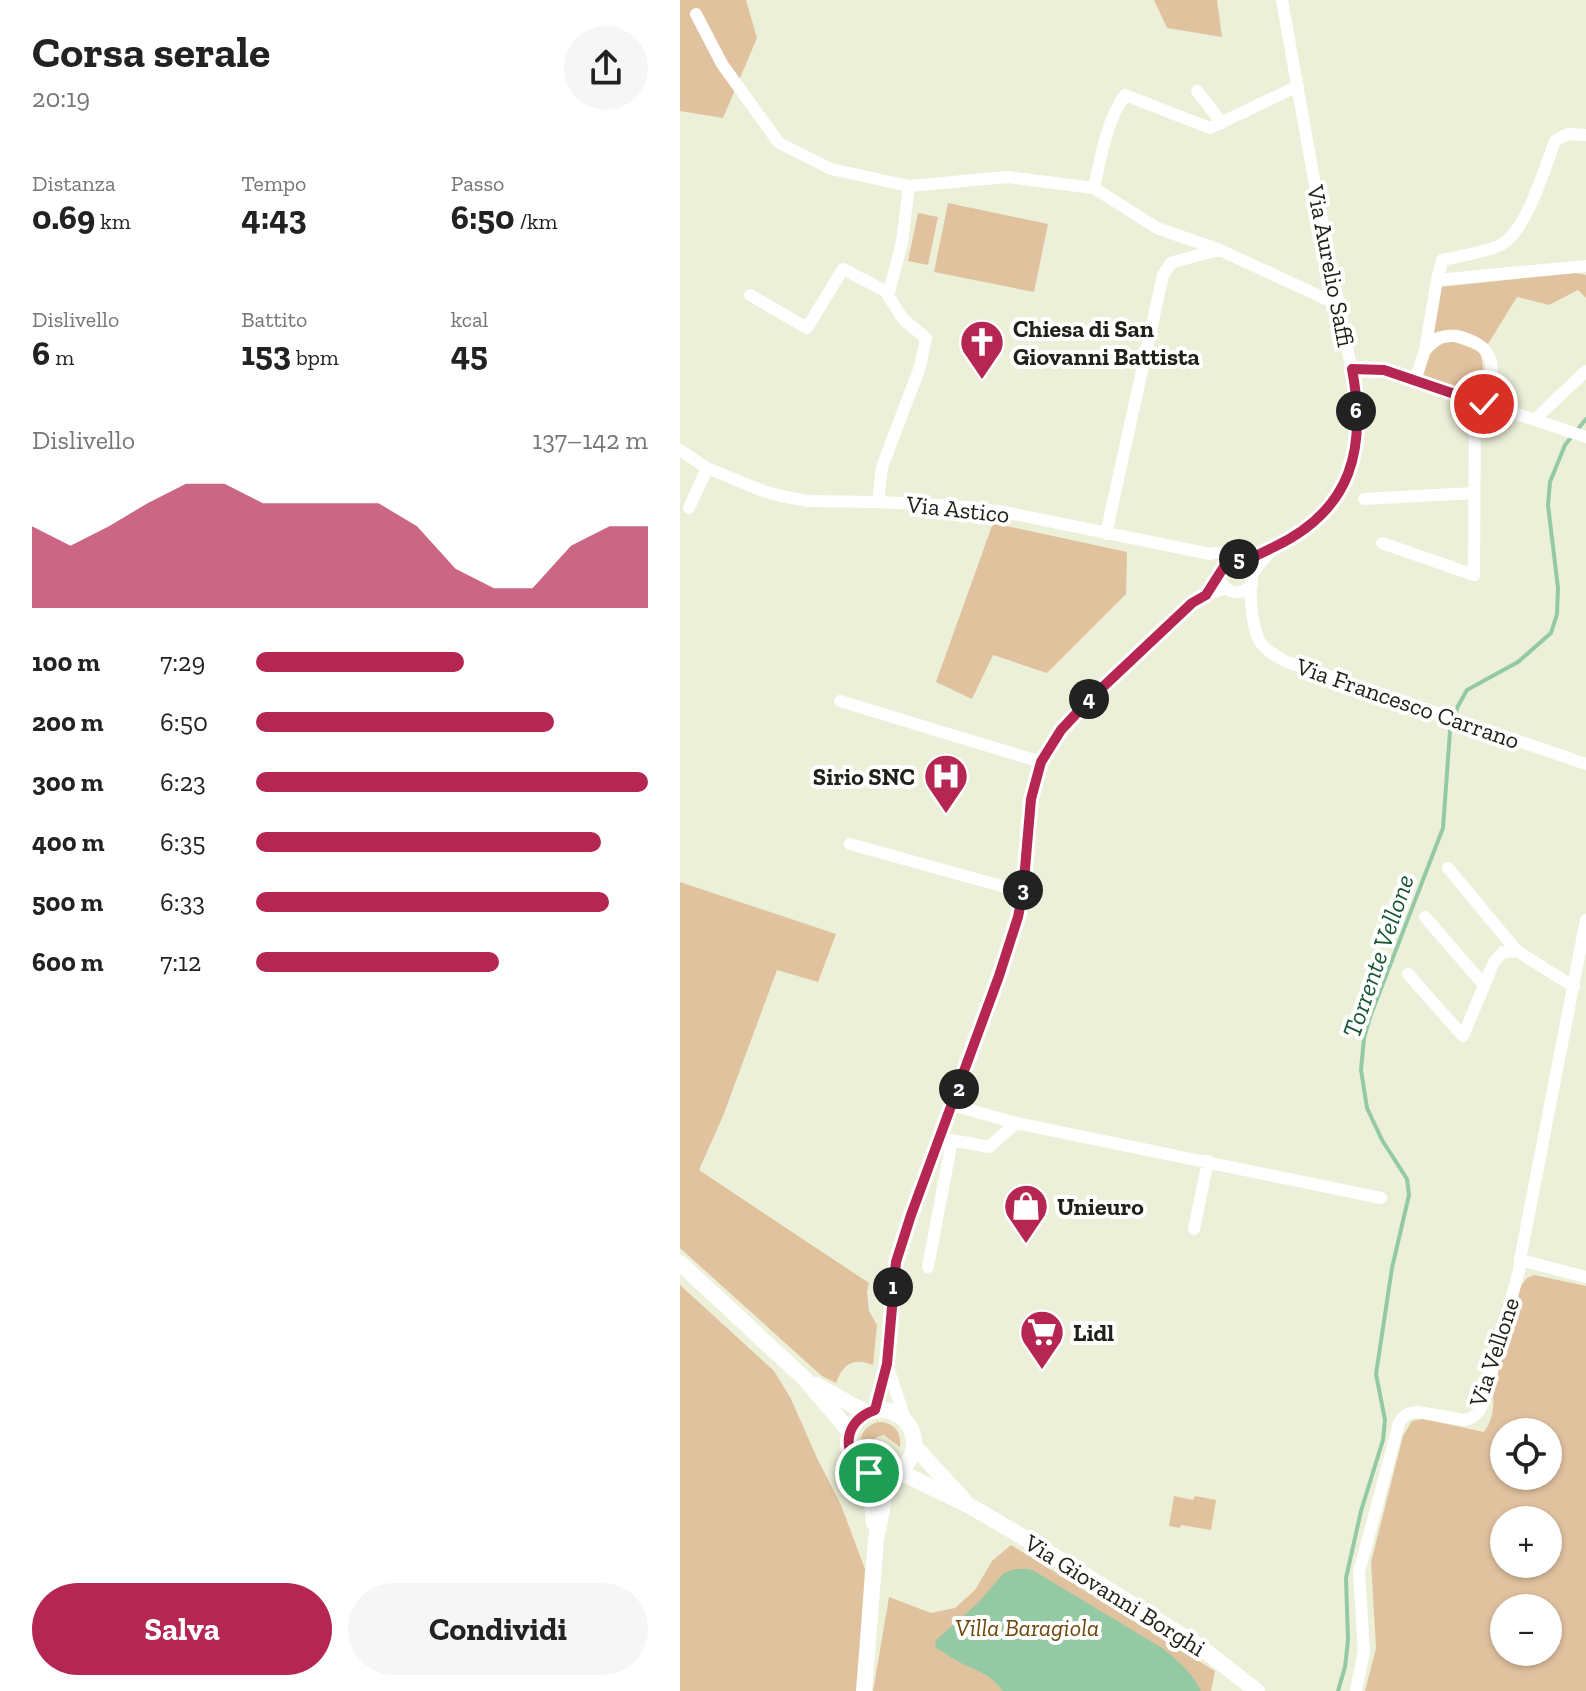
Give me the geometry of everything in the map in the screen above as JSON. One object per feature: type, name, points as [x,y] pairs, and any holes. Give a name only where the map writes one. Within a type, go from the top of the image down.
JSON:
[{"type":"main road","points":[[680,1263],[806,1380],[850,1432]]},
{"type":"main road","points":[[806,1380],[871,1412]]},
{"type":"main road","points":[[885,1410],[905,1419],[914,1436],[912,1456],[906,1465],[894,1473],[879,1476],[860,1468],[854,1461],[848,1442],[850,1432],[860,1418],[885,1410]]},
{"type":"main road","name":"Via Giovanni Borghi","points":[[914,1446],[970,1506]]},
{"type":"main road","points":[[864,1691],[876,1539],[869,1473]]},
{"type":"main road","points":[[876,1539],[894,1473]]},
{"type":"main road","name":"Via Giovanni Borghi","points":[[894,1473],[970,1506],[1199,1646],[1257,1691]]},
{"type":"street","name":"Via Aurelio Saffi","points":[[1206,595],[1227,562],[1275,547],[1305,531],[1316,521],[1347,477],[1358,438],[1352,369],[1282,0]]},
{"type":"street","points":[[696,14],[722,64],[779,143],[831,169],[909,186],[1007,177],[1094,188],[1157,228],[1220,250],[1339,305]]},
{"type":"street","points":[[1094,188],[1103,144],[1125,95],[1210,128],[1298,86]]},
{"type":"street","points":[[1197,91],[1222,123]]},
{"type":"street","points":[[1415,381],[1425,350],[1442,260],[1501,246],[1515,234],[1537,189],[1555,141],[1568,134],[1586,135]]},
{"type":"street","points":[[878,502],[882,467],[920,367],[926,338],[904,320],[888,296],[902,242],[909,186]]},
{"type":"street","points":[[1106,534],[1163,275],[1171,263],[1220,250]]},
{"type":"street","points":[[1437,280],[1586,266]]},
{"type":"street","points":[[750,295],[807,328],[843,269],[889,293]]},
{"type":"street","points":[[1382,543],[1474,575],[1474,493],[1480,402],[1492,378],[1491,361],[1485,350],[1454,336],[1443,336],[1425,350]]},
{"type":"street","points":[[1352,369],[1384,370],[1586,437]]},
{"type":"street","points":[[1535,419],[1586,371]]},
{"type":"street","name":"Via Astico","points":[[680,450],[707,468],[781,496],[809,501],[956,506],[1004,512],[1210,554],[1217,551],[1241,560]]},
{"type":"street","points":[[689,508],[707,468]]},
{"type":"street","points":[[1364,499],[1474,493]]},
{"type":"street","name":"Via Aurelio Saffi","points":[[871,1412],[887,1364],[896,1262],[1018,917],[1031,799],[1041,762],[1061,730],[1088,701],[1192,603],[1206,595],[1229,590],[1243,591],[1275,547]]},
{"type":"street","points":[[1210,554],[1219,558],[1221,580],[1229,590]]},
{"type":"street","points":[[1241,560],[1252,568],[1252,578]]},
{"type":"street","name":"Via Francesco Carrano","points":[[1252,578],[1252,616],[1258,639],[1287,662],[1586,764]]},
{"type":"street","name":"Via Francesco Carrano","points":[[1229,590],[1252,616]]},
{"type":"street","points":[[840,701],[1041,762]]},
{"type":"street","points":[[850,844],[1023,892]]},
{"type":"street","points":[[1448,868],[1517,951],[1574,987]]},
{"type":"street","points":[[1425,917],[1484,985]]},
{"type":"street","name":"Via Vellone","points":[[1356,1691],[1364,1651],[1359,1572],[1399,1423],[1411,1412],[1464,1420],[1474,1417],[1481,1410],[1519,1270],[1586,920]]},
{"type":"street","points":[[1408,974],[1463,1036],[1494,962],[1503,952],[1517,951]]},
{"type":"street","points":[[952,1105],[1016,1123],[1381,1198]]},
{"type":"street","points":[[928,1267],[952,1140],[989,1147],[1016,1123]]},
{"type":"street","points":[[1194,1229],[1208,1161]]},
{"type":"street","points":[[918,1197],[940,1202]]},
{"type":"street","points":[[1520,1260],[1586,1277]]},
{"type":"street","name":"Via Aurelio Saffi","points":[[887,1364],[905,1419]]},
{"type":"green space","points":[[680,0],[746,0],[757,38],[723,118],[680,111]]},
{"type":"green space","points":[[1154,0],[1217,0],[1222,37],[1167,28]]},
{"type":"green space","points":[[948,203],[1048,224],[1034,292],[934,272]]},
{"type":"green space","points":[[918,213],[938,217],[928,265],[908,261]]},
{"type":"green space","points":[[1575,273],[1586,275],[1586,298],[1578,290],[1549,305],[1517,297],[1488,344],[1462,331],[1433,333],[1441,287]]},
{"type":"green space","points":[[1449,340],[1479,351],[1483,368],[1477,396],[1420,378],[1430,355]]},
{"type":"green space","points":[[993,523],[1127,552],[1126,594],[1047,673],[993,655],[972,699],[936,682]]},
{"type":"green space","points":[[680,882],[836,934],[818,982],[777,970],[723,1116],[699,1170],[869,1283],[869,1311],[877,1325],[873,1365],[854,1362],[842,1371],[836,1383],[822,1376],[680,1248]]},
{"type":"green space","points":[[1534,1275],[1586,1286],[1586,1691],[1365,1691],[1376,1648],[1371,1562],[1403,1436],[1412,1421],[1423,1419],[1484,1432],[1490,1420],[1490,1490],[1562,1490],[1562,1418],[1491,1418],[1493,1392],[1521,1286]]},
{"type":"green space","points":[[680,1285],[774,1371],[791,1399],[841,1505],[865,1569],[857,1691],[680,1691]]},
{"type":"green space","points":[[878,1422],[893,1426],[900,1442],[900,1447],[884,1435],[877,1437],[877,1446],[885,1447],[892,1459],[881,1462],[866,1455],[861,1441],[868,1427]]},
{"type":"green space","points":[[1174,1496],[1216,1500],[1211,1530],[1169,1526]]},
{"type":"green space","name":"Villa Baragiola","points":[[1011,1545],[1215,1671],[1211,1691],[873,1691],[889,1597],[931,1613],[955,1608],[975,1590],[992,1561]]},
{"type":"shaded area","name":"Villa Baragiola","points":[[1015,1569],[1034,1571],[1162,1648],[1194,1679],[1201,1691],[1003,1691],[987,1676],[936,1648],[937,1639],[978,1603],[1004,1573]]},
{"type":"waterway","name":"Torrente Vellone","points":[[1338,1691],[1348,1640],[1346,1578],[1361,1511],[1383,1440],[1385,1420],[1376,1374],[1392,1268],[1409,1195],[1407,1179],[1382,1140],[1367,1108],[1361,1070],[1364,1038],[1443,828],[1450,731],[1458,706],[1467,690],[1518,662],[1551,633],[1557,614],[1558,588],[1548,505],[1550,482],[1565,445],[1586,419]]},
{"type":"place","name":"Chiesa di San Giovanni Battista","points":[[982,381]]},
{"type":"place","name":"Sirio SNC","points":[[946,815]]},
{"type":"place","name":"Unieuro","points":[[1026,1245]]},
{"type":"place","name":"Lidl","points":[[1042,1371]]},
{"type":"route","points":[[869,1473],[854,1461],[848,1442],[850,1432],[860,1418],[875,1410],[887,1364],[896,1262],[1018,917],[1031,799],[1041,762],[1050,746],[1088,701],[1192,603],[1206,595],[1227,562],[1243,560],[1275,547],[1305,531],[1325,512],[1347,477],[1358,438],[1352,369],[1384,370],[1484,404]]}]
